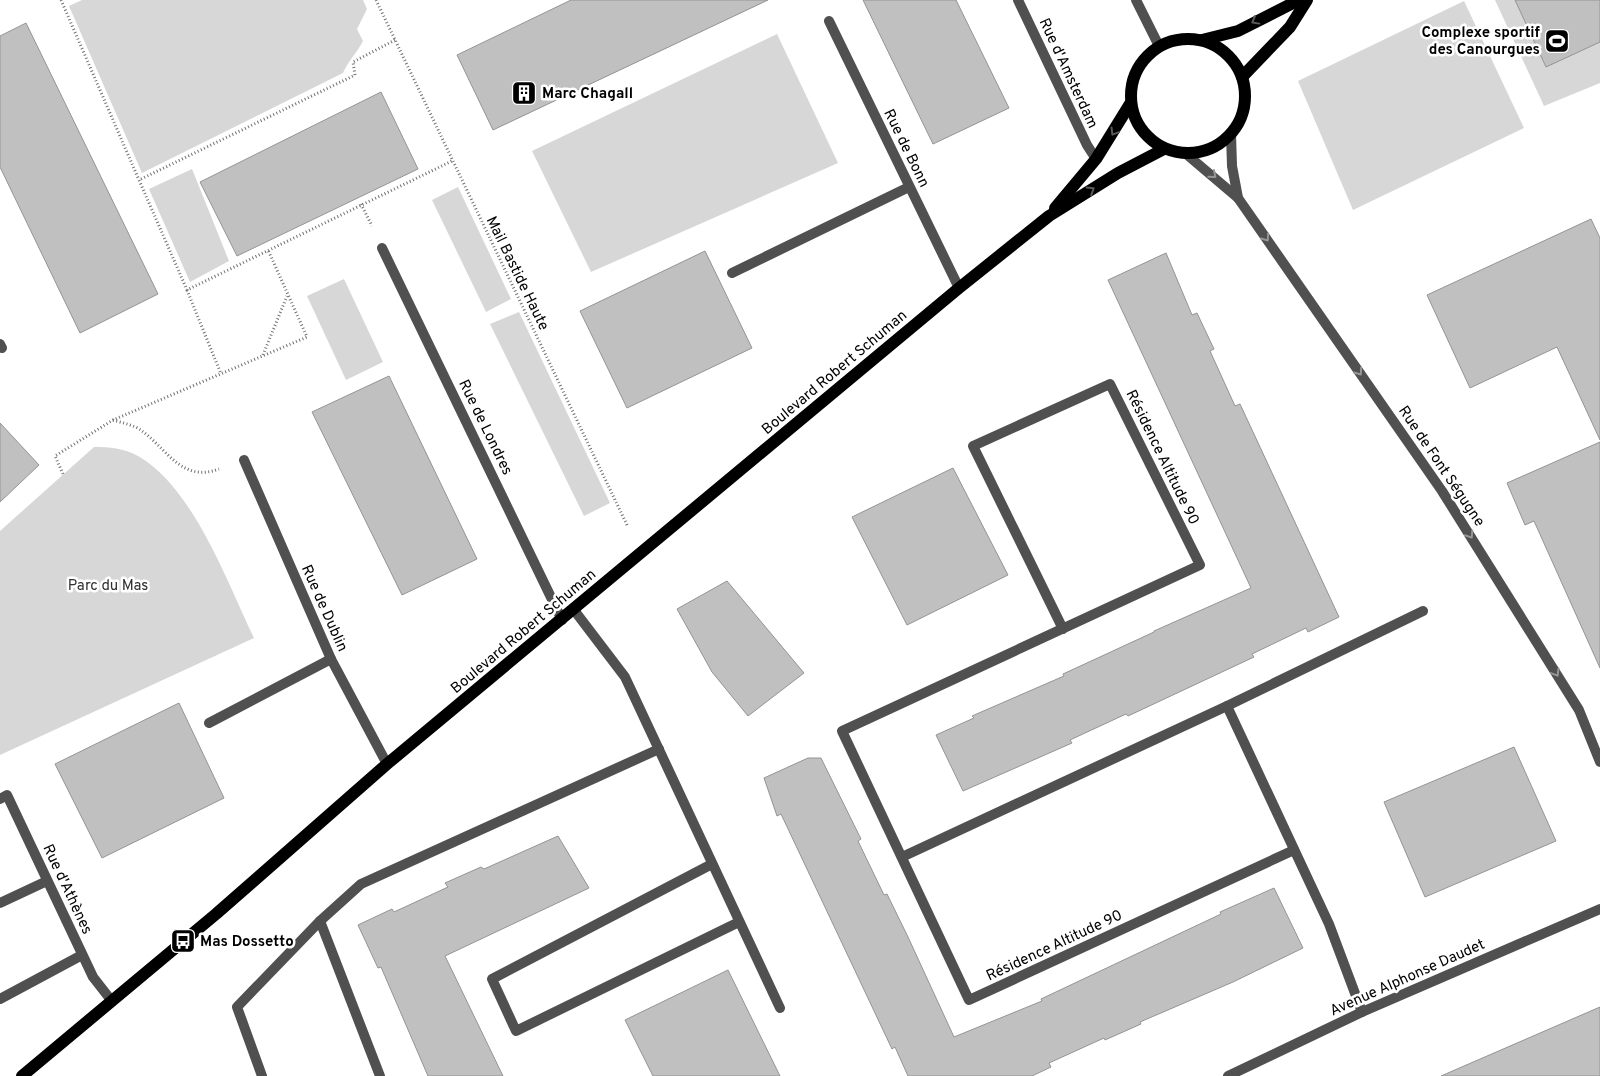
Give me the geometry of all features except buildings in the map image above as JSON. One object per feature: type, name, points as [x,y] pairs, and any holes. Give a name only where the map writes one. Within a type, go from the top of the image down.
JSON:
[{"type":"main road","points":[[1202,40],[1238,31],[1299,0]]},
{"type":"main road","points":[[1242,77],[1290,27],[1307,0]]},
{"type":"main road","points":[[1187,38],[1202,40],[1220,48],[1233,60],[1242,77],[1244,107],[1239,122],[1231,134],[1218,145],[1202,152],[1185,154],[1164,149],[1148,138],[1136,122],[1130,104],[1135,70],[1145,56],[1158,46],[1172,40],[1187,38]]},
{"type":"main road","name":"Boulevard Robert Schuman","points":[[1049,216],[1096,159],[1130,104]]},
{"type":"main road","name":"Boulevard Robert Schuman","points":[[22,1076],[110,1000],[216,914],[387,764],[641,555],[959,288],[1049,216],[1118,173],[1164,149]]},
{"type":"street","name":"Rue d'Amsterdam","points":[[1018,0],[1087,145],[1096,159]]},
{"type":"street","points":[[1136,0],[1158,46]]},
{"type":"street","name":"Rue de Bonn","points":[[830,21],[959,288]]},
{"type":"street","name":"Rue de Font Ségugne","points":[[1231,134],[1232,166],[1238,198]]},
{"type":"street","name":"Rue de Font Ségugne","points":[[1185,154],[1238,198],[1442,491],[1578,710],[1600,762]]},
{"type":"street","points":[[732,273],[909,187]]},
{"type":"street","name":"Rue de Londres","points":[[382,248],[562,620]]},
{"type":"street","name":"Résidence Altitude 90","points":[[1063,628],[973,446],[1110,384],[1200,565],[842,731],[969,1000],[1294,850]]},
{"type":"street","name":"Rue de Dublin","points":[[244,460],[331,659],[387,764]]},
{"type":"street","points":[[574,610],[625,677],[780,1008]]},
{"type":"street","points":[[902,857],[1227,706],[1424,611]]},
{"type":"street","points":[[208,723],[331,659]]},
{"type":"street","points":[[1227,706],[1329,924],[1362,1012]]},
{"type":"street","points":[[262,1076],[237,1007],[320,921],[361,884],[659,749]]},
{"type":"street","name":"Rue d'Athènes","points":[[0,798],[7,795],[93,977],[110,1000]]},
{"type":"street","points":[[712,864],[492,979],[516,1031],[739,922]]},
{"type":"street","points":[[0,904],[47,881]]},
{"type":"street","name":"Avenue Alphonse Daudet","points":[[1228,1076],[1362,1012],[1600,909]]},
{"type":"street","points":[[320,921],[380,1076]]},
{"type":"street","points":[[0,999],[82,955]]},
{"type":"path","points":[[61,0],[221,374]]},
{"type":"path","name":"Mail Bastide Haute","points":[[376,0],[641,555]]},
{"type":"path","points":[[139,180],[355,75],[353,62],[395,40]]},
{"type":"path","points":[[186,290],[452,160]]},
{"type":"path","points":[[63,474],[55,456],[112,420],[306,337],[268,250]]},
{"type":"path","points":[[263,356],[287,295]]},
{"type":"path","points":[[112,420],[141,430],[182,468],[210,472],[244,460]]},
{"type":"green space","points":[[82,0],[363,0],[367,9],[357,29],[363,41],[343,73],[142,173],[69,6]]},
{"type":"green space","name":"Complexe sportif des Canourgues","points":[[1495,0],[1600,0],[1600,83],[1544,106]]},
{"type":"green space","points":[[1464,1],[1524,128],[1353,210],[1298,81]]},
{"type":"green space","points":[[777,34],[838,163],[591,272],[532,151]]},
{"type":"green space","points":[[192,169],[229,261],[190,282],[149,189]]},
{"type":"green space","points":[[458,187],[511,299],[486,312],[432,200]]},
{"type":"green space","points":[[344,279],[383,362],[346,380],[307,296]]},
{"type":"green space","points":[[519,312],[610,503],[584,516],[490,324]]},
{"type":"green space","name":"Parc du Mas","points":[[94,447],[116,448],[138,456],[158,470],[176,490],[192,512],[207,538],[254,638],[0,755],[0,531]]},
{"type":"place","name":"Complexe sportif des Canourgues","points":[[1557,41]]},
{"type":"place","name":"Marc Chagall","points":[[524,93]]},
{"type":"place","name":"Mas Dossetto","points":[[183,941]]}]
